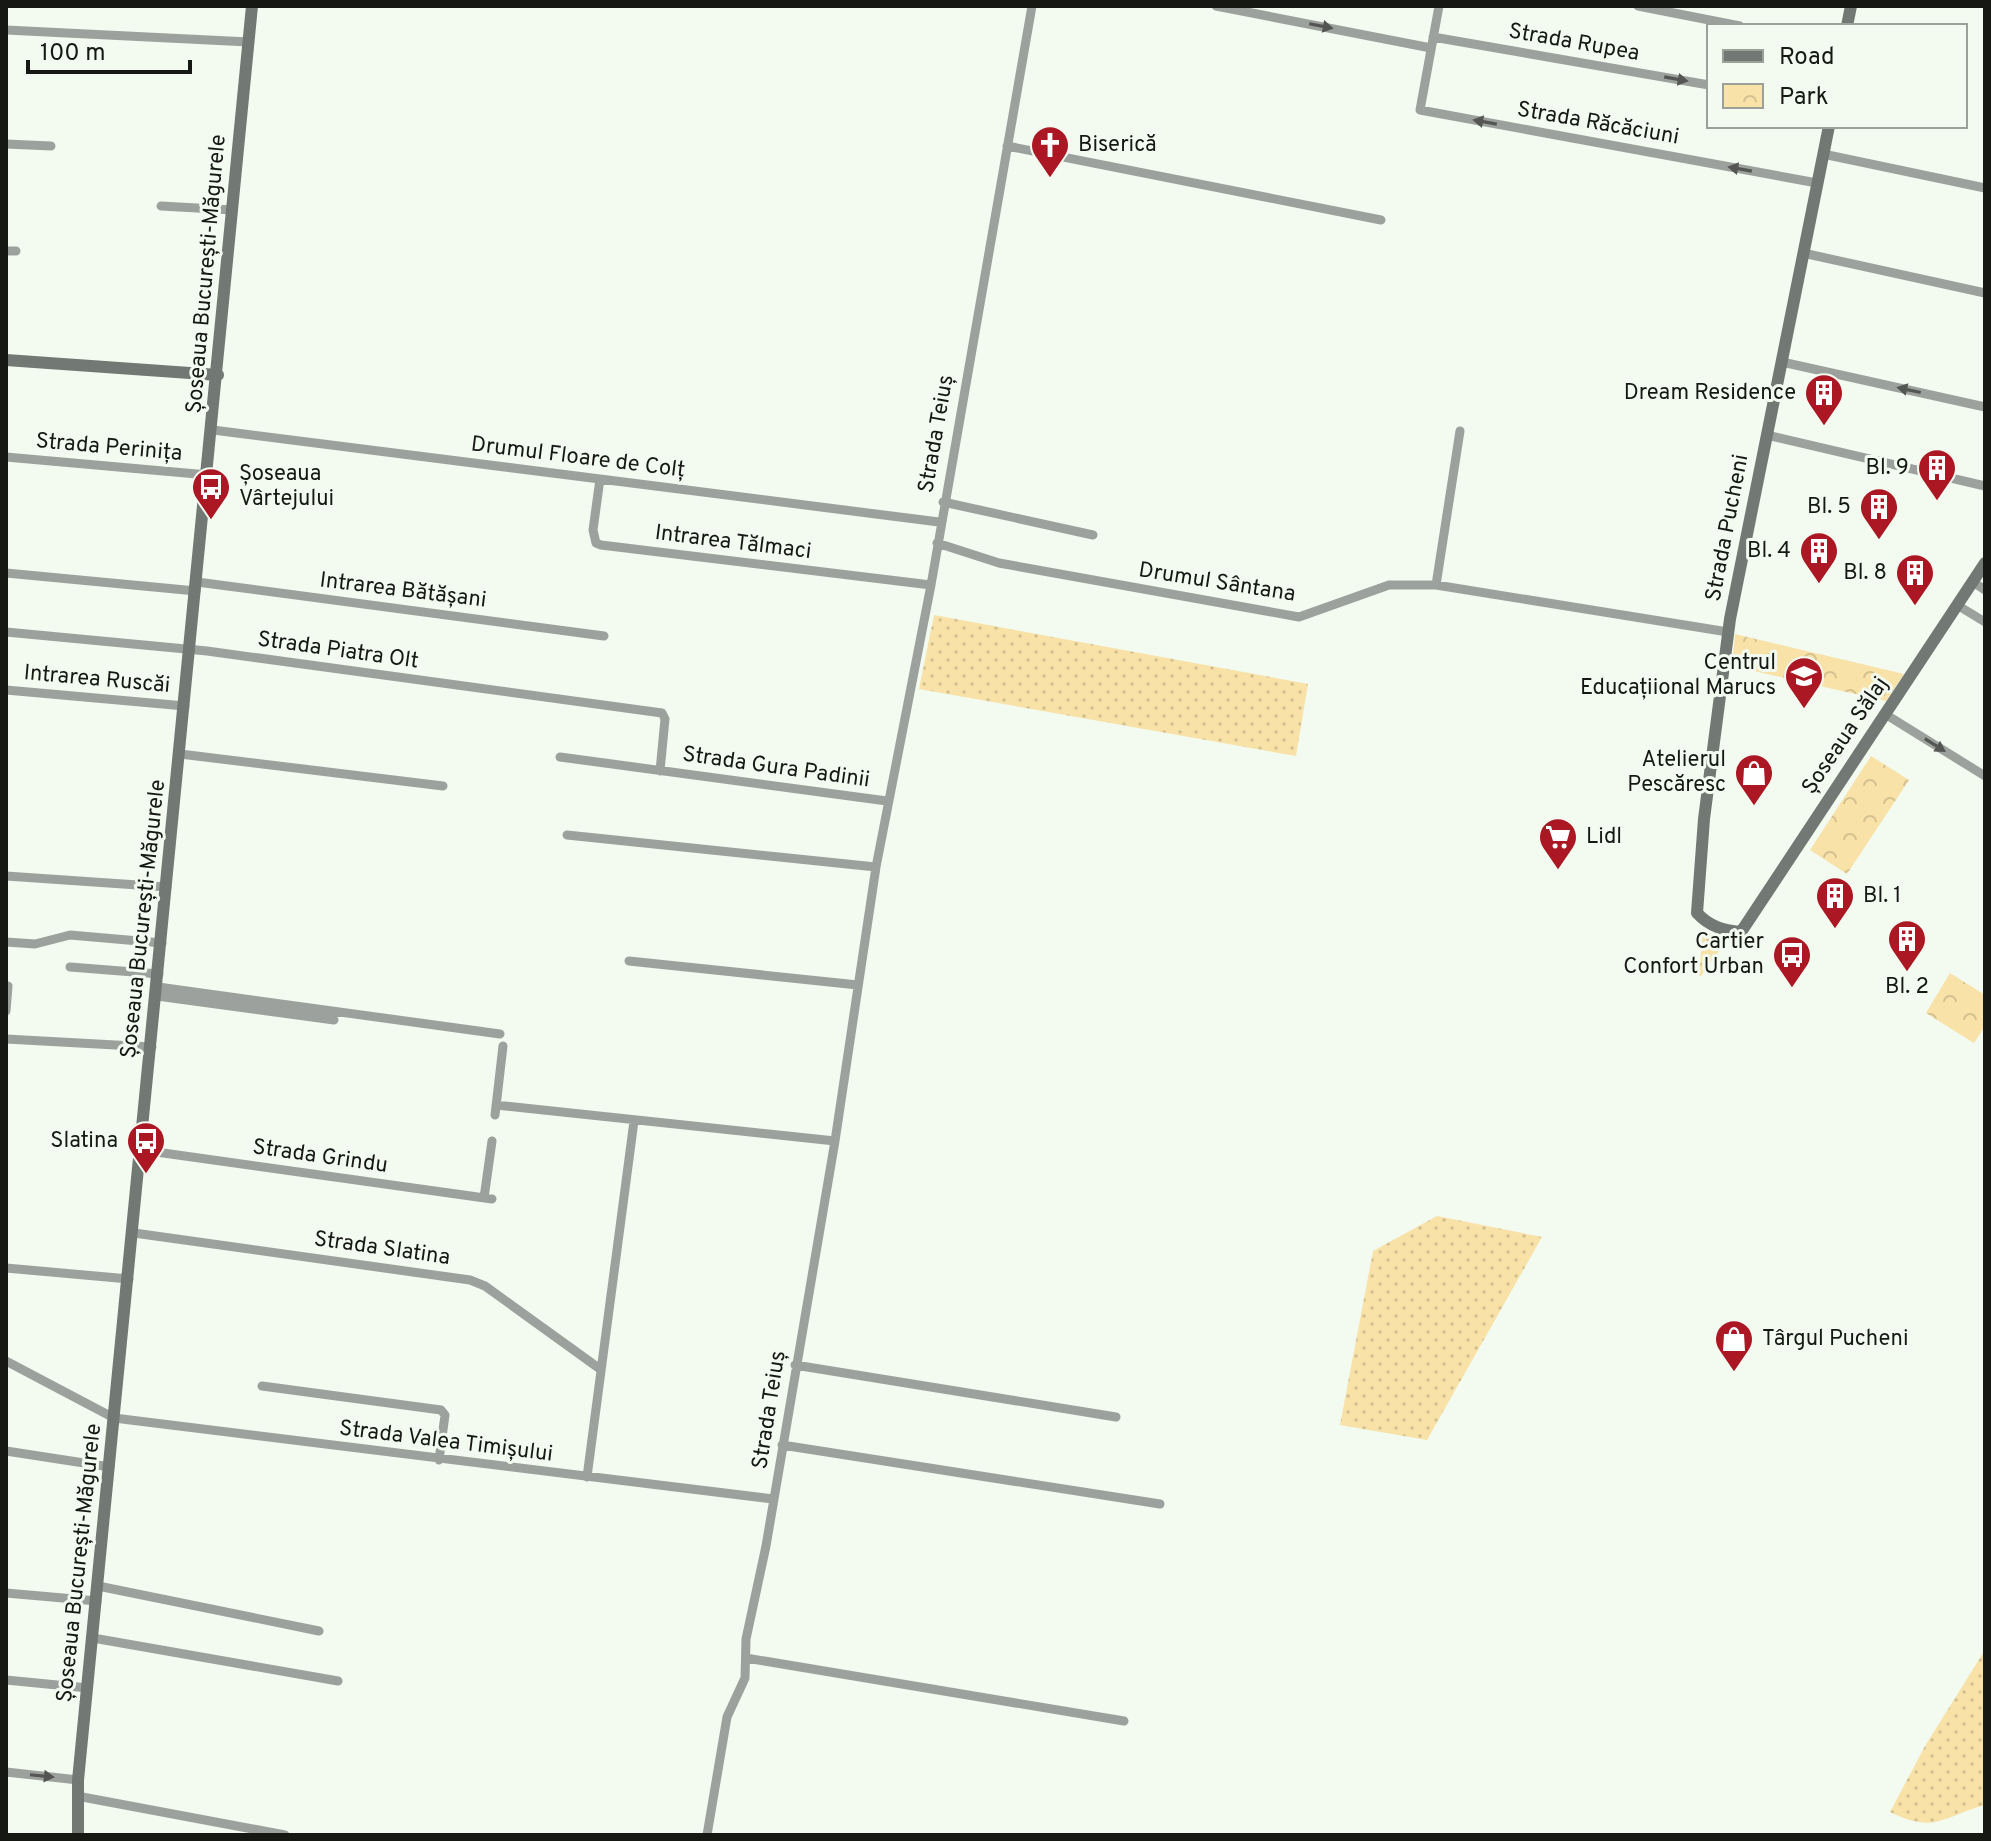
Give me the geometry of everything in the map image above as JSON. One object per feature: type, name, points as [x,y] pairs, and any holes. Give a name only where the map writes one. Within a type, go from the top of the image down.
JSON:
[{"type":"main road","name":"Șoseaua București-Măgurele","points":[[78,1835],[78,1780],[213,430],[252,6]]},
{"type":"main road","name":"Strada Pucheni","points":[[1741,932],[1718,928],[1697,913],[1704,819],[1728,632],[1829,128]]},
{"type":"main road","points":[[6,360],[218,375]]},
{"type":"main road","name":"Șoseaua Sălaj","points":[[1741,932],[1985,563]]},
{"type":"street","name":"Strada Teiuș","points":[[707,1835],[727,1717],[744,1683],[748,1627],[835,1141],[887,801],[931,585],[939,522],[1032,6]]},
{"type":"street","name":"Strada Rupea","points":[[1216,6],[1707,85]]},
{"type":"street","points":[[1432,42],[1439,6]]},
{"type":"street","points":[[1638,6],[1730,24]]},
{"type":"street","points":[[6,30],[249,42]]},
{"type":"street","name":"Strada Răcăciuni","points":[[1432,42],[1420,110],[1817,183]]},
{"type":"street","points":[[6,144],[51,146]]},
{"type":"street","points":[[1007,146],[1381,220]]},
{"type":"street","points":[[1823,154],[1985,188]]},
{"type":"street","points":[[161,206],[233,210]]},
{"type":"street","points":[[1803,253],[1985,293]]},
{"type":"street","points":[[1782,362],[1985,407]]},
{"type":"street","name":"Drumul Floare de Colț","points":[[213,430],[939,522]]},
{"type":"street","points":[[1436,585],[1460,431]]},
{"type":"street","points":[[1767,435],[1985,486]]},
{"type":"street","name":"Strada Perinița","points":[[6,457],[208,475]]},
{"type":"street","name":"Intrarea Tălmaci","points":[[600,479],[593,530],[596,543],[601,545],[931,585]]},
{"type":"street","points":[[943,502],[1093,535]]},
{"type":"street","name":"Drumul Sântana","points":[[937,543],[999,563],[1299,617],[1389,585],[1436,585],[1728,632]]},
{"type":"street","name":"Intrarea Bătășani","points":[[6,573],[196,586],[604,636]]},
{"type":"street","points":[[1973,582],[1985,590]]},
{"type":"street","points":[[1957,605],[1985,622]]},
{"type":"street","name":"Strada Piatra Olt","points":[[6,632],[191,649],[664,716]]},
{"type":"street","name":"Intrarea Ruscăi","points":[[6,690],[185,706]]},
{"type":"street","points":[[1885,714],[1985,776]]},
{"type":"street","name":"Strada Gura Padinii","points":[[660,771],[664,716]]},
{"type":"street","points":[[180,754],[443,786]]},
{"type":"street","name":"Strada Gura Padinii","points":[[560,757],[887,801]]},
{"type":"street","points":[[567,835],[876,867]]},
{"type":"street","points":[[6,876],[167,887]]},
{"type":"street","points":[[6,942],[35,944],[78,935],[162,943]]},
{"type":"street","points":[[629,961],[858,985]]},
{"type":"street","points":[[70,967],[334,1020]]},
{"type":"street","points":[[6,1011],[8,986]]},
{"type":"street","points":[[158,986],[500,1034]]},
{"type":"street","points":[[6,1039],[152,1047]]},
{"type":"street","points":[[503,1046],[495,1110],[835,1141]]},
{"type":"street","points":[[587,1477],[634,1121]]},
{"type":"street","name":"Strada Grindu","points":[[142,1150],[488,1198],[492,1141]]},
{"type":"street","name":"Strada Slatina","points":[[134,1233],[470,1280],[485,1286],[600,1369]]},
{"type":"street","points":[[6,1268],[129,1279]]},
{"type":"street","points":[[6,1361],[114,1418]]},
{"type":"street","points":[[795,1365],[1116,1417]]},
{"type":"street","points":[[262,1386],[441,1410],[445,1415],[439,1460]]},
{"type":"street","name":"Strada Valea Timișului","points":[[114,1418],[773,1499]]},
{"type":"street","points":[[782,1445],[1160,1504]]},
{"type":"street","points":[[6,1451],[110,1467]]},
{"type":"street","points":[[98,1586],[319,1631]]},
{"type":"street","points":[[6,1593],[97,1601]]},
{"type":"street","points":[[93,1638],[338,1681]]},
{"type":"street","points":[[746,1658],[1124,1721]]},
{"type":"street","points":[[6,1680],[88,1688]]},
{"type":"street","points":[[6,1772],[78,1780]]},
{"type":"street","points":[[77,1796],[285,1835]]},
{"type":"green space","points":[[934,615],[1308,684],[1296,756],[919,689]]},
{"type":"green space","points":[[1735,634],[1904,674],[1886,701],[1732,666]]},
{"type":"green space","points":[[1871,756],[1909,780],[1847,874],[1810,850]]},
{"type":"green space","points":[[1703,931],[1728,939],[1701,976],[1699,975]]},
{"type":"green space","points":[[1950,973],[1985,995],[1985,1026],[1974,1043],[1926,1013]]},
{"type":"green space","points":[[1437,1216],[1542,1237],[1427,1440],[1340,1425],[1373,1251]]},
{"type":"green space","points":[[1985,1650],[1985,1805],[1928,1823],[1905,1819],[1890,1812],[1925,1746]]},
{"type":"place","name":"Biserică","points":[[1050,179]]},
{"type":"place","name":"Dream Residence","points":[[1824,427]]},
{"type":"place","name":"Bl. 9","points":[[1937,502]]},
{"type":"place","name":"Șoseaua Vârtejului","points":[[211,521]]},
{"type":"place","name":"Bl. 5","points":[[1879,541]]},
{"type":"place","name":"Bl. 4","points":[[1819,585]]},
{"type":"place","name":"Bl. 8","points":[[1915,607]]},
{"type":"place","name":"Centrul Educațiional Marucs","points":[[1804,710]]},
{"type":"place","name":"Atelierul Pescăresc","points":[[1754,807]]},
{"type":"place","name":"Lidl","points":[[1558,871]]},
{"type":"place","name":"Bl. 1","points":[[1835,930]]},
{"type":"place","name":"Bl. 2","points":[[1907,973]]},
{"type":"place","name":"Cartier Confort Urban","points":[[1792,989]]},
{"type":"place","name":"Slatina","points":[[146,1175]]},
{"type":"place","name":"Târgul Pucheni","points":[[1734,1373]]}]
